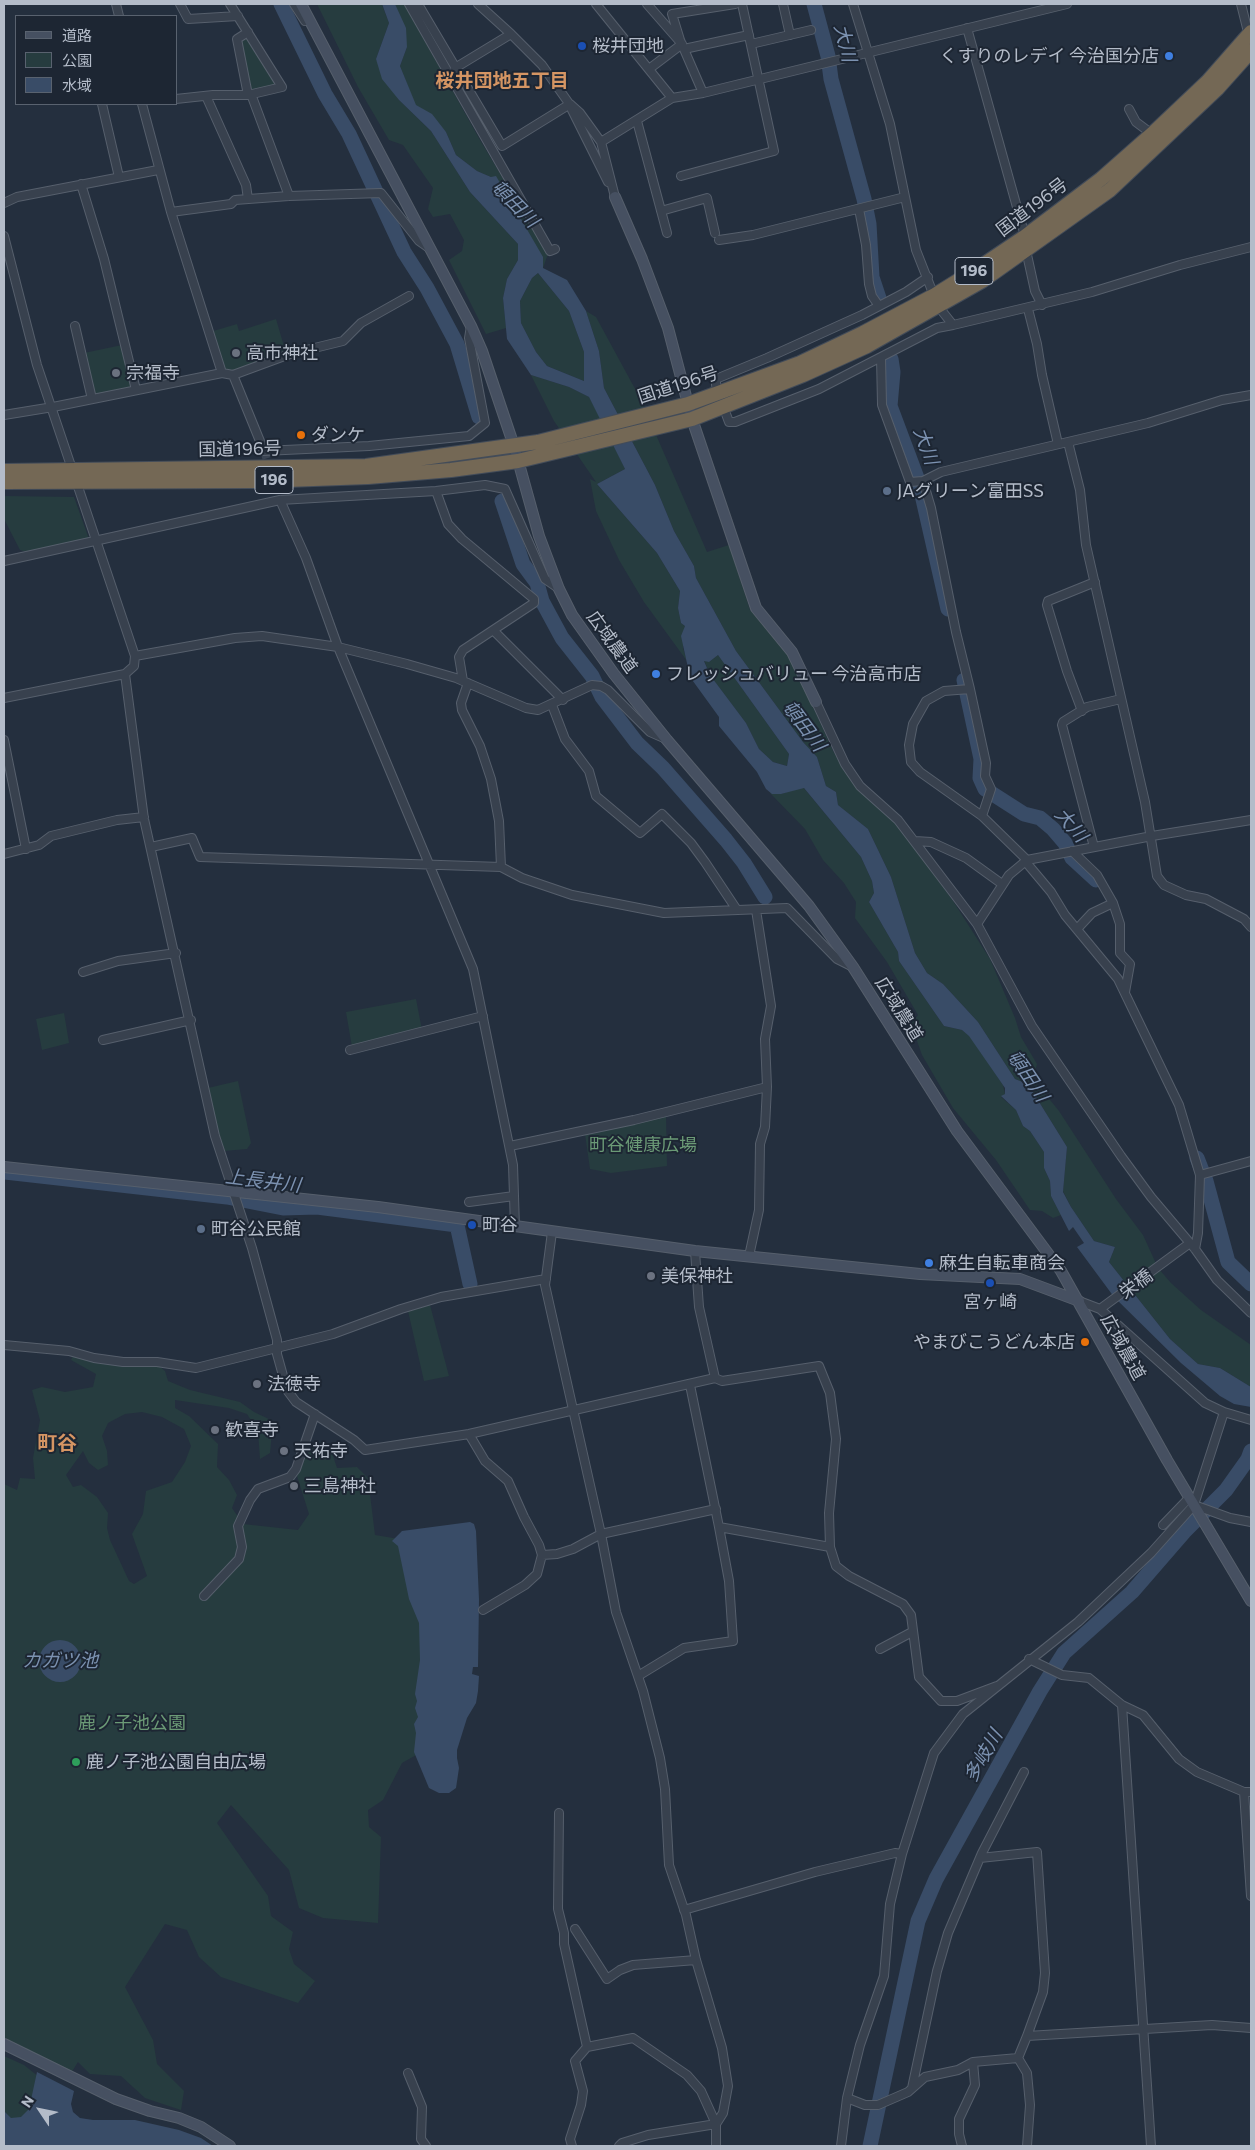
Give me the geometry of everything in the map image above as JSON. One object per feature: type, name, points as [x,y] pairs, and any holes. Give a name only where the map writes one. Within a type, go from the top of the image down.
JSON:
[{"type":"highway","name":"国道196号","points":[[4,471],[75,476],[259,481],[368,477],[451,470],[518,461],[541,449],[688,404],[800,363],[982,281],[1152,134],[1208,81],[1250,36]]},
{"type":"highway","name":"国道196号","points":[[1026,243],[1110,190],[1217,89],[1251,51]]},
{"type":"highway","name":"国道196号","points":[[4,482],[75,476],[366,466],[514,446],[541,449],[646,432],[692,419],[803,375],[867,346],[937,301]]},
{"type":"street","points":[[180,4],[188,19],[238,16]]},
{"type":"street","points":[[178,99],[249,94],[282,88],[230,4]]},
{"type":"street","points":[[294,4],[306,22],[314,28]]},
{"type":"street","name":"広域農道","points":[[301,4],[471,326],[482,351],[514,446],[539,536],[559,589],[572,615],[609,667],[667,740],[809,906],[853,967],[957,1131],[1061,1271],[1167,1460],[1251,1601]]},
{"type":"street","points":[[409,4],[550,251],[555,249]]},
{"type":"street","points":[[418,4],[502,146],[570,104]]},
{"type":"street","points":[[478,4],[542,65],[601,142],[615,197]]},
{"type":"street","points":[[596,4],[672,98]]},
{"type":"street","points":[[647,4],[683,46]]},
{"type":"street","points":[[703,94],[672,14],[735,4]]},
{"type":"street","points":[[681,176],[774,151],[742,4]]},
{"type":"street","points":[[783,4],[790,35]]},
{"type":"street","points":[[853,4],[870,53],[890,124],[916,250],[937,301],[953,325]]},
{"type":"street","points":[[601,142],[672,98],[703,94],[1067,4]]},
{"type":"street","points":[[1241,4],[1250,36]]},
{"type":"street","points":[[967,28],[1026,243],[1035,291],[1042,305]]},
{"type":"street","points":[[751,44],[811,30]]},
{"type":"street","points":[[248,32],[237,39],[249,94],[289,196]]},
{"type":"street","points":[[455,68],[511,34]]},
{"type":"street","points":[[649,70],[683,46],[749,35]]},
{"type":"street","points":[[206,96],[246,185],[248,199]]},
{"type":"street","points":[[570,104],[615,197],[642,259],[668,328],[692,419],[756,608],[792,652],[850,771],[860,786],[898,820],[977,924],[1032,1026],[1121,1156],[1217,1280],[1251,1313]]},
{"type":"street","points":[[102,105],[119,177]]},
{"type":"street","points":[[142,105],[158,170],[222,372]]},
{"type":"street","points":[[1130,109],[1136,122],[1152,134]]},
{"type":"street","points":[[637,121],[667,233]]},
{"type":"street","points":[[4,203],[17,196],[158,170]]},
{"type":"street","points":[[81,184],[104,259],[136,390]]},
{"type":"street","points":[[171,212],[231,204],[235,200],[381,193],[419,241],[431,250]]},
{"type":"street","points":[[661,211],[708,198],[717,236],[753,235],[905,197]]},
{"type":"street","points":[[860,209],[866,245],[869,284],[872,296],[878,306]]},
{"type":"street","points":[[4,236],[37,365],[135,656],[134,666],[125,674],[4,698]]},
{"type":"street","points":[[726,414],[729,422],[735,422],[819,389],[937,328],[1028,309],[1180,265],[1251,247]]},
{"type":"street","points":[[716,385],[716,379],[813,338],[906,292],[928,277]]},
{"type":"street","points":[[4,415],[53,408],[222,372],[233,375],[290,354],[343,341],[361,323],[409,296]]},
{"type":"street","points":[[1028,309],[1058,444]]},
{"type":"street","points":[[74,326],[92,399]]},
{"type":"street","points":[[233,375],[264,450],[369,446],[469,436],[486,423],[469,338],[471,326]]},
{"type":"street","points":[[881,357],[882,405],[910,482],[923,482],[941,472],[1148,424],[1222,400],[1251,395]]},
{"type":"street","points":[[1068,442],[1080,490],[1086,545],[1152,836],[1157,876],[1164,884],[1186,895],[1206,900],[1244,919],[1251,927]]},
{"type":"street","points":[[923,482],[986,763],[985,776],[991,789],[982,816]]},
{"type":"street","points":[[4,561],[98,542],[280,500],[436,491],[485,485],[505,489],[545,579],[559,589]]},
{"type":"street","points":[[436,491],[448,524],[462,539],[534,600],[534,603],[463,650],[459,657],[465,682],[461,703],[467,723],[480,746],[491,779],[499,821],[502,867]]},
{"type":"street","points":[[280,500],[306,558],[338,646],[473,969],[510,1146],[513,1165],[514,1227]]},
{"type":"street","points":[[1082,710],[1067,671],[1047,605],[1048,601],[1095,582]]},
{"type":"street","points":[[494,630],[563,700]]},
{"type":"street","points":[[135,656],[235,638],[262,636],[338,646],[407,664],[465,682],[526,708],[538,710],[592,685],[600,686],[608,690],[650,732],[667,740]]},
{"type":"street","points":[[125,674],[144,817],[191,1020],[215,1136],[252,1248],[287,1390],[296,1402],[354,1440],[365,1450],[469,1434],[573,1408],[715,1378],[722,1381],[819,1366],[830,1393],[836,1439],[829,1513],[830,1547],[836,1566],[849,1576],[903,1604],[911,1615],[919,1677],[941,1701],[957,1700],[997,1686]]},
{"type":"street","points":[[970,688],[944,691],[926,701],[912,724],[909,745],[911,762],[920,772],[982,816],[1026,861],[1051,892],[1065,916],[1100,954],[1118,979],[1179,1105],[1200,1175],[1198,1233],[1192,1246]]},
{"type":"street","points":[[1094,847],[1062,725],[1063,722],[1087,707],[1122,699]]},
{"type":"street","points":[[552,705],[565,739],[589,771],[596,796],[640,833],[662,814],[706,862],[736,910]]},
{"type":"street","points":[[4,740],[26,849]]},
{"type":"street","points":[[4,854],[39,845],[51,836],[117,820],[144,817]]},
{"type":"street","points":[[977,924],[1009,875],[1026,861],[1152,836],[1251,820]]},
{"type":"street","points":[[152,846],[192,838],[200,857],[430,863],[502,867],[522,878],[572,895],[664,913],[787,908],[837,959],[853,967]]},
{"type":"street","points":[[915,841],[931,842],[966,858],[1002,884]]},
{"type":"street","points":[[1072,851],[1098,875],[1120,924],[1120,954],[1130,964],[1125,992]]},
{"type":"street","points":[[1077,929],[1092,913],[1112,903]]},
{"type":"street","points":[[750,1256],[759,1210],[760,1144],[765,1127],[767,1087],[765,1039],[771,1006],[756,910]]},
{"type":"street","points":[[83,972],[118,961],[176,953]]},
{"type":"street","points":[[350,1050],[483,1016]]},
{"type":"street","points":[[103,1040],[191,1020]]},
{"type":"street","points":[[510,1146],[634,1120],[767,1087]]},
{"type":"street","points":[[1200,1175],[1251,1161]]},
{"type":"street","points":[[4,1167],[378,1207],[695,1251],[920,1274],[1020,1280],[1100,1309],[1205,1403],[1224,1412],[1251,1420]]},
{"type":"street","points":[[469,1202],[514,1196]]},
{"type":"street","points":[[552,1232],[545,1285],[601,1534],[616,1612],[638,1676],[660,1758],[665,1789],[669,1865],[684,1910],[727,2071],[728,2086],[723,2113],[716,2124],[648,2135],[619,2146]]},
{"type":"street","name":"栄橋","points":[[1100,1309],[1192,1246]]},
{"type":"street","points":[[695,1251],[699,1307],[715,1378]]},
{"type":"street","points":[[4,1345],[69,1351],[94,1358],[123,1362],[157,1362],[196,1368],[277,1346],[333,1334],[401,1309],[442,1297],[546,1280]]},
{"type":"street","points":[[638,1676],[684,1648],[733,1641],[730,1581],[690,1384]]},
{"type":"street","points":[[841,2146],[847,2098],[860,2045],[884,1976],[890,1904],[902,1854],[934,1753],[963,1714],[1029,1659],[1078,1622],[1152,1553],[1192,1501],[1224,1412]]},
{"type":"street","points":[[204,1596],[239,1559],[242,1547],[238,1526],[250,1500],[258,1490],[290,1477],[296,1469],[315,1414]]},
{"type":"street","points":[[469,1434],[485,1461],[508,1481],[542,1555],[537,1574],[525,1585],[483,1610]]},
{"type":"street","points":[[1192,1501],[1230,1518],[1251,1522]]},
{"type":"street","points":[[1163,1525],[1192,1501]]},
{"type":"street","points":[[542,1555],[557,1554],[573,1549],[601,1534],[716,1508]]},
{"type":"street","points":[[719,1526],[830,1547]]},
{"type":"street","points":[[880,1649],[912,1632]]},
{"type":"street","points":[[1029,1659],[1062,1675],[1089,1678],[1122,1704],[1143,1715],[1179,1759],[1197,1772],[1248,1792],[1251,1896]]},
{"type":"street","points":[[1122,1704],[1151,2146]]},
{"type":"street","points":[[912,2088],[937,1971],[948,1933],[980,1858],[1024,1772]]},
{"type":"street","points":[[559,1813],[558,1909],[587,2047]]},
{"type":"street","points":[[980,1858],[1037,1852],[1045,1973],[1043,1992],[1018,2058]]},
{"type":"street","points":[[684,1910],[815,1872],[902,1854]]},
{"type":"street","points":[[575,1929],[607,1979],[633,1965],[696,1960]]},
{"type":"street","points":[[1027,2036],[1212,2026],[1251,2028]]},
{"type":"street","points":[[572,2146],[570,2139],[581,2105],[583,2091],[575,2061],[587,2047],[633,2038],[687,2075],[701,2091],[716,2124],[716,2146]]},
{"type":"street","points":[[4,2044],[116,2099],[150,2111],[179,2118],[201,2127],[230,2146]]},
{"type":"street","points":[[847,2098],[865,2104],[878,2105],[912,2088],[925,2077],[958,2070],[973,2062],[1018,2058]]},
{"type":"street","points":[[1018,2058],[1027,2073],[1030,2105],[1026,2146]]},
{"type":"street","points":[[962,2146],[958,2134],[959,2119],[975,2085],[973,2062]]},
{"type":"street","points":[[408,2073],[422,2106],[421,2139],[426,2146]]},
{"type":"green space","points":[[317,4],[382,5],[389,23],[376,59],[399,100],[431,131],[470,192],[518,244],[518,260],[507,279],[503,298],[506,328],[486,334],[449,260],[462,251],[464,240],[450,214],[433,217],[428,209],[433,188],[403,145],[389,140],[358,87]]},
{"type":"green space","points":[[395,4],[404,4],[480,140],[548,254],[543,268],[491,177],[477,171],[456,155],[446,132],[415,105],[400,66],[407,47]]},
{"type":"green space","points":[[248,36],[278,85],[250,92],[241,41]]},
{"type":"green space","points":[[538,273],[569,311],[584,352],[584,381],[547,366],[536,352],[521,323],[520,301],[532,278]]},
{"type":"green space","points":[[586,311],[596,317],[640,398],[707,552],[729,545],[750,610],[789,654],[833,751],[851,780],[894,821],[909,840],[953,901],[990,959],[1021,1037],[1037,1064],[1033,1079],[1059,1111],[1116,1199],[1143,1235],[1158,1268],[1171,1283],[1201,1310],[1251,1345],[1251,1387],[1220,1368],[1198,1364],[1170,1339],[1109,1262],[1115,1247],[1094,1241],[1071,1207],[1063,1191],[1067,1147],[1028,1084],[1015,1079],[978,1022],[943,984],[927,973],[915,953],[891,877],[868,829],[838,805],[836,792],[826,786],[817,757],[803,742],[736,651],[696,578],[694,566],[674,531],[655,485],[604,388],[599,351]]},
{"type":"green space","points":[[276,319],[286,353],[231,371],[222,370],[210,332],[237,324],[239,331]]},
{"type":"green space","points":[[122,345],[132,386],[131,390],[96,396],[84,353]]},
{"type":"green space","points":[[531,375],[569,387],[589,397],[599,415],[625,469],[597,484],[657,553],[680,591],[678,608],[681,623],[685,626],[683,648],[687,661],[644,602],[619,560],[596,511],[590,479],[596,482],[554,421]]},
{"type":"green space","points":[[4,496],[74,497],[89,539],[26,552],[20,550],[4,519]]},
{"type":"green space","points":[[718,655],[789,754],[787,766],[773,762],[759,749],[746,723],[710,675],[704,660],[709,662]]},
{"type":"green space","points":[[803,787],[861,857],[872,881],[874,893],[869,902],[898,952],[899,961],[944,1026],[962,1030],[970,1036],[1003,1085],[1005,1094],[1001,1097],[1016,1110],[1023,1126],[1030,1131],[1044,1152],[1044,1168],[1050,1181],[1051,1196],[1061,1215],[1053,1218],[1042,1211],[1030,1210],[996,1160],[953,1108],[922,1055],[911,1024],[918,1015],[887,962],[855,918],[856,902],[844,883],[823,860],[805,829],[770,793],[781,794]]},
{"type":"green space","points":[[416,999],[422,1030],[352,1047],[346,1012]]},
{"type":"green space","points":[[64,1013],[69,1043],[42,1050],[36,1019]]},
{"type":"green space","points":[[238,1081],[251,1143],[247,1149],[224,1151],[208,1088]]},
{"type":"green space","name":"町谷健康広場","points":[[666,1115],[667,1166],[611,1173],[590,1169],[585,1134]]},
{"type":"green space","points":[[430,1305],[449,1376],[424,1381],[408,1311]]},
{"type":"green space","name":"鹿ノ子池公園","points":[[75,1352],[101,1363],[157,1364],[165,1371],[168,1381],[190,1390],[240,1402],[254,1412],[273,1421],[270,1453],[260,1459],[258,1431],[247,1414],[229,1408],[175,1400],[175,1408],[189,1416],[218,1444],[217,1467],[229,1480],[237,1495],[232,1508],[243,1524],[298,1530],[309,1514],[297,1476],[305,1457],[316,1442],[329,1444],[337,1468],[357,1467],[368,1478],[375,1535],[411,1541],[429,1624],[425,1750],[402,1763],[383,1800],[368,1810],[369,1827],[381,1837],[378,1923],[323,1918],[299,1908],[289,1870],[231,1805],[217,1823],[268,1896],[271,1916],[293,1932],[289,1949],[294,1964],[315,1981],[298,2003],[221,1977],[199,1957],[187,1930],[165,1924],[125,1987],[153,2040],[157,2064],[184,2091],[181,2110],[145,2098],[121,2076],[90,2074],[78,2062],[71,2073],[11,2041],[4,2053],[4,1484],[17,1490],[20,1478],[35,1479],[33,1458],[40,1420],[32,1390],[42,1387],[65,1392],[93,1387],[96,1374],[71,1360]],"holes":[[[142,1412],[162,1417],[184,1429],[191,1446],[185,1462],[172,1482],[146,1491],[143,1514],[132,1534],[147,1576],[134,1584],[129,1581],[110,1540],[107,1528],[108,1513],[97,1497],[81,1485],[73,1487],[66,1475],[83,1451],[89,1463],[98,1470],[108,1465],[107,1451],[102,1436],[108,1423],[125,1414]]]},
{"type":"green space","points":[[4,2056],[24,2065],[49,2085],[43,2115],[4,2127]]},
{"type":"water","points":[[382,4],[395,4],[406,28],[407,47],[400,66],[416,105],[432,114],[446,132],[456,155],[477,171],[491,177],[496,176],[543,257],[543,268],[567,280],[586,311],[599,351],[604,388],[655,485],[674,531],[694,566],[696,578],[736,651],[803,742],[817,757],[826,786],[836,792],[838,805],[868,829],[891,877],[915,953],[927,973],[943,984],[978,1022],[1015,1079],[1028,1084],[1067,1147],[1063,1192],[1071,1207],[1094,1241],[1115,1247],[1109,1262],[1170,1339],[1198,1364],[1220,1368],[1251,1387],[1251,1407],[1234,1404],[1220,1396],[1181,1363],[1114,1297],[1077,1247],[1084,1243],[1073,1227],[1069,1231],[1051,1196],[1050,1181],[1044,1168],[1044,1152],[1030,1131],[1023,1126],[1016,1110],[1001,1096],[1005,1094],[1005,1088],[969,1036],[962,1030],[944,1026],[899,961],[898,952],[869,902],[874,893],[872,881],[861,857],[804,788],[781,794],[772,794],[766,789],[757,772],[719,726],[719,717],[690,677],[681,636],[685,626],[681,623],[678,608],[680,591],[657,553],[597,484],[625,469],[589,397],[569,387],[531,375],[507,339],[503,298],[507,279],[518,260],[518,244],[470,192],[431,131],[399,100],[382,79],[376,59],[389,23]],"holes":[[[538,273],[569,311],[584,352],[584,381],[547,366],[536,352],[521,323],[520,301],[532,278]],[[718,655],[789,754],[787,766],[773,762],[759,749],[746,723],[710,675],[704,661],[709,662]]]},
{"type":"water","points":[[470,1522],[474,1524],[476,1531],[479,1600],[478,1667],[473,1667],[472,1674],[479,1676],[478,1691],[476,1703],[467,1718],[457,1750],[459,1768],[456,1788],[449,1793],[439,1793],[429,1788],[414,1752],[416,1733],[414,1724],[418,1717],[415,1708],[417,1701],[415,1694],[420,1660],[419,1623],[409,1599],[398,1546],[392,1541],[402,1531]]},
{"type":"water","name":"カガツ池","points":[[64,1640],[72,1643],[78,1649],[81,1661],[78,1673],[72,1679],[56,1682],[48,1679],[42,1673],[39,1657],[42,1649],[48,1643]]},
{"type":"water","points":[[37,2072],[74,2091],[71,2104],[73,2112],[80,2118],[93,2120],[135,2120],[179,2130],[201,2138],[213,2146],[4,2146],[4,2111],[11,2118],[21,2117],[29,2109]]},
{"type":"waterway","points":[[281,4],[325,94],[349,134],[404,252],[427,288],[457,344],[479,417]]},
{"type":"waterway","name":"大川","points":[[814,4],[828,56],[831,79],[864,199],[869,224],[872,277],[879,298]]},
{"type":"waterway","name":"大川","points":[[891,359],[893,372],[890,406],[920,486],[948,609]]},
{"type":"waterway","points":[[502,501],[523,564],[537,583],[542,601],[562,638],[592,676],[602,697],[637,743],[663,768],[726,840],[744,863],[765,897]]},
{"type":"waterway","name":"大川","points":[[964,680],[981,759],[980,778],[985,789],[1024,814],[1040,818],[1065,843],[1072,858],[1096,880]]},
{"type":"waterway","name":"大川","points":[[1197,1158],[1206,1181],[1228,1262],[1251,1284]]},
{"type":"waterway","name":"上長井川","points":[[5,1172],[227,1197],[283,1208],[317,1207],[457,1225],[470,1284]]},
{"type":"waterway","name":"多岐川","points":[[870,2146],[918,1921],[936,1879],[1040,1691],[1064,1653],[1132,1592],[1184,1532],[1226,1490],[1248,1459],[1251,1451]]},
{"type":"tunnel","points":[[264,451],[280,500]]},
{"type":"place","name":"桜井団地","points":[[582,46]]},
{"type":"place","name":"くすりのレデイ 今治国分店","points":[[1169,56]]},
{"type":"place","name":"高市神社","points":[[236,353]]},
{"type":"place","name":"宗福寺","points":[[116,373]]},
{"type":"place","name":"ダンケ","points":[[301,435]]},
{"type":"place","name":"JAグリーン富田SS","points":[[887,491]]},
{"type":"place","name":"フレッシュバリュー 今治高市店","points":[[656,674]]},
{"type":"place","name":"町谷","points":[[472,1225]]},
{"type":"place","name":"町谷公民館","points":[[201,1229]]},
{"type":"place","name":"麻生自転車商会","points":[[929,1263]]},
{"type":"place","name":"美保神社","points":[[651,1276]]},
{"type":"place","name":"宮ヶ崎","points":[[990,1283]]},
{"type":"place","name":"やまびこうどん本店","points":[[1085,1342]]},
{"type":"place","name":"法徳寺","points":[[257,1384]]},
{"type":"place","name":"歓喜寺","points":[[215,1430]]},
{"type":"place","name":"天祐寺","points":[[284,1451]]},
{"type":"place","name":"三島神社","points":[[294,1486]]},
{"type":"place","name":"鹿ノ子池公園自由広場","points":[[76,1762]]},
{"type":"district","name":"桜井団地五丁目","points":[[502,81]]},
{"type":"district","name":"町谷","points":[[57,1443]]},
{"type":"water label","name":"頓田川","points":[[515,204]]},
{"type":"water label","name":"頓田川","points":[[804,726]]},
{"type":"water label","name":"頓田川","points":[[1028,1076]]}]
